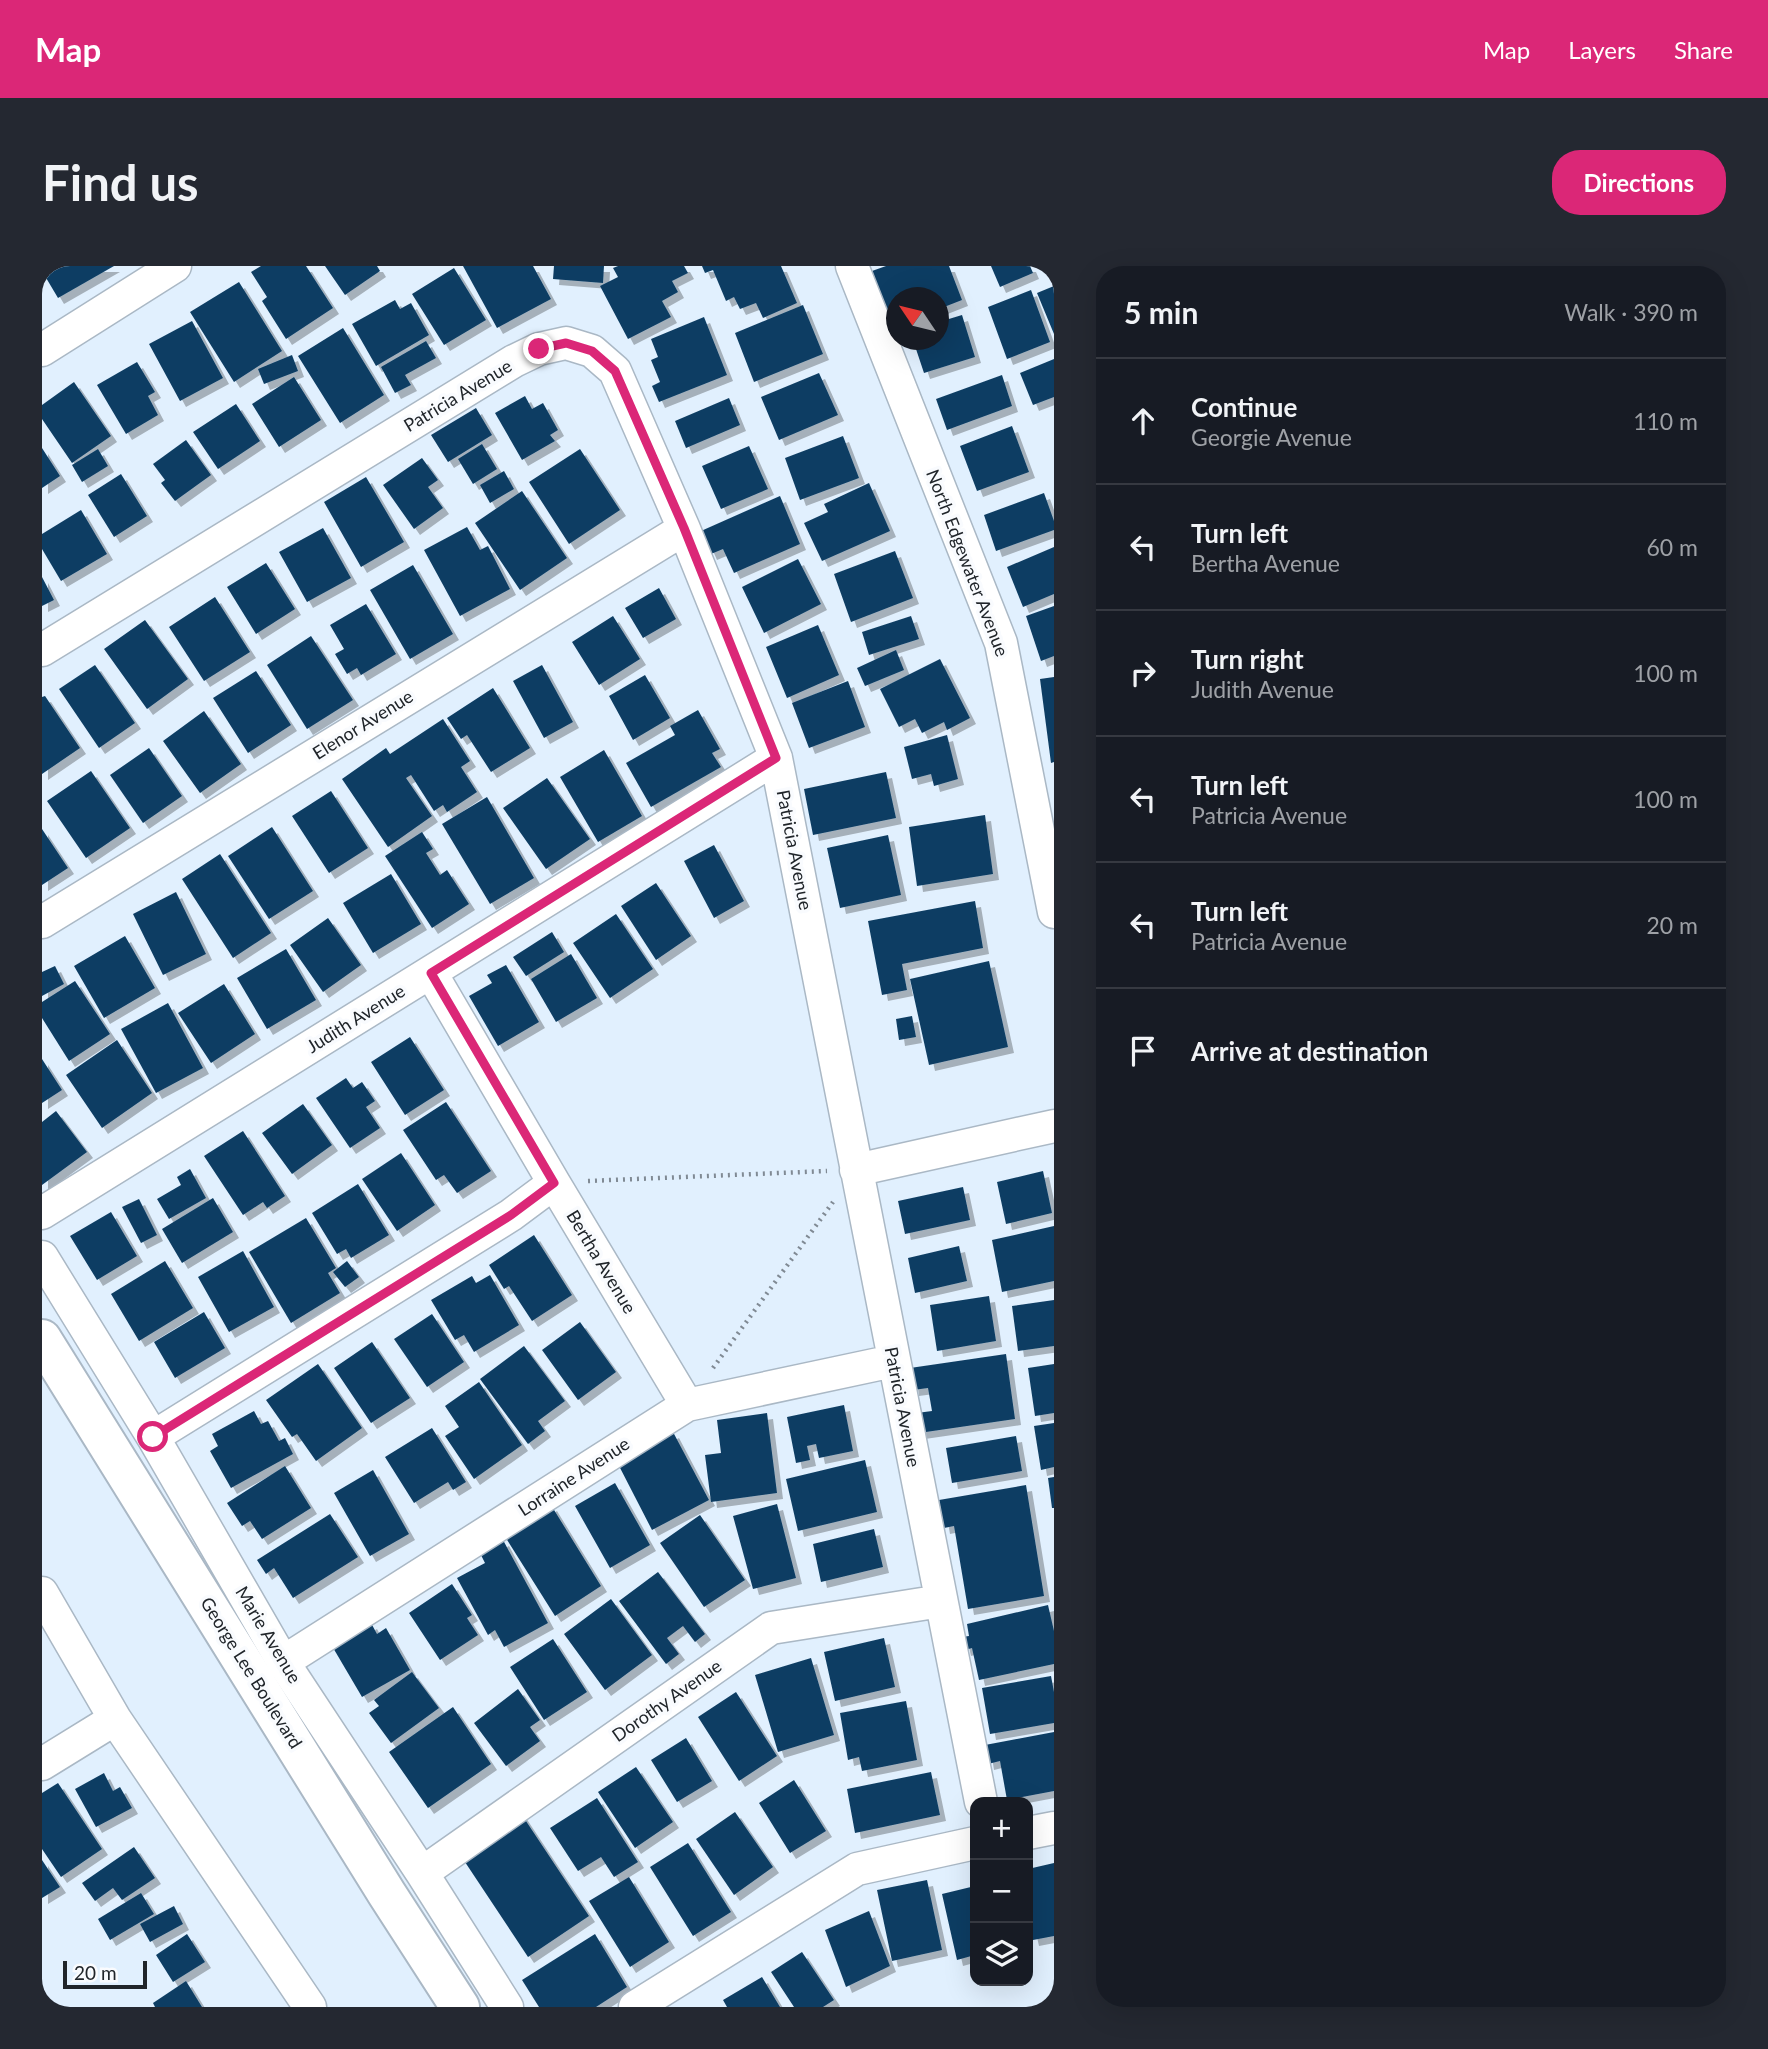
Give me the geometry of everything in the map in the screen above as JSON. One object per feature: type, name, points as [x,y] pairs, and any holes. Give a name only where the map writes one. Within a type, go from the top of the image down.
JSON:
[{"type":"main road","name":"George Lee Boulevard","points":[[42,1339],[460,2007]]},
{"type":"street","points":[[46,338],[175,266]]},
{"type":"street","name":"North Edgewater Avenue","points":[[852,266],[1001,643],[1045,819],[1054,912]]},
{"type":"street","name":"Patricia Avenue","points":[[42,650],[514,361],[539,349],[566,343],[592,351],[615,371],[684,528],[776,758],[980,1797]]},
{"type":"street","name":"Elenor Avenue","points":[[42,922],[684,528]]},
{"type":"street","name":"Judith Avenue","points":[[42,1213],[776,758]]},
{"type":"street","name":"Bertha Avenue","points":[[431,973],[687,1405]]},
{"type":"street","points":[[856,1170],[1054,1126]]},
{"type":"street","points":[[153,1437],[511,1215],[554,1183]]},
{"type":"street","name":"Marie Avenue","points":[[42,1256],[153,1437],[283,1662],[507,2007]]},
{"type":"street","name":"Lorraine Avenue","points":[[283,1662],[687,1405],[893,1361]]},
{"type":"street","points":[[42,1593],[115,1718],[310,2007]]},
{"type":"street","name":"Dorothy Avenue","points":[[422,1873],[771,1628],[940,1601]]},
{"type":"street","points":[[42,1764],[115,1718]]},
{"type":"street","points":[[1033,1832],[1054,1828]]},
{"type":"street","points":[[635,2007],[857,1869],[970,1844]]},
{"type":"path","points":[[554,1183],[856,1170]]},
{"type":"path","points":[[687,1405],[856,1170]]},
{"type":"building","points":[[42,266],[114,266],[58,298],[42,271]]},
{"type":"building","points":[[261,266],[306,266],[333,308],[286,339],[262,301],[267,297],[251,272]]},
{"type":"building","points":[[325,266],[377,266],[380,271],[345,295]]},
{"type":"building","points":[[463,266],[533,266],[551,299],[497,328]]},
{"type":"building","points":[[554,266],[604,266],[603,283],[553,279]]},
{"type":"building","points":[[684,266],[688,273],[672,281],[678,292],[662,301],[671,317],[628,339],[600,286],[618,277],[613,268]]},
{"type":"building","points":[[702,266],[781,266],[797,303],[763,318],[756,303],[740,309],[734,297],[726,301],[713,270],[705,273]]},
{"type":"building","points":[[886,266],[949,266],[962,300],[949,305],[949,287],[886,287],[886,310],[872,271]]},
{"type":"building","points":[[991,266],[1030,266],[1033,273],[1000,287]]},
{"type":"building","points":[[454,268],[486,320],[444,345],[412,294]]},
{"type":"building","points":[[239,282],[282,351],[234,382],[190,312]]},
{"type":"building","points":[[1054,286],[1054,334],[1037,293]]},
{"type":"building","points":[[1031,290],[1050,342],[1007,359],[988,307]]},
{"type":"building","points":[[395,300],[400,309],[411,303],[429,335],[376,366],[352,324]]},
{"type":"building","points":[[803,305],[823,354],[754,382],[735,333]]},
{"type":"building","points":[[962,315],[975,357],[924,373],[916,350],[949,350],[949,319]]},
{"type":"building","points":[[704,317],[727,375],[659,402],[652,386],[660,382],[651,360],[658,357],[651,339]]},
{"type":"building","points":[[192,321],[223,378],[180,401],[149,344]]},
{"type":"building","points":[[343,328],[384,395],[340,423],[298,356]]},
{"type":"building","points":[[426,341],[436,358],[405,375],[411,385],[395,393],[381,367]]},
{"type":"building","points":[[292,355],[298,371],[264,384],[258,369]]},
{"type":"building","points":[[1054,359],[1054,397],[1033,405],[1020,373]]},
{"type":"building","points":[[137,362],[155,392],[148,396],[158,415],[126,434],[97,385]]},
{"type":"building","points":[[819,373],[838,415],[779,440],[761,397]]},
{"type":"building","points":[[1002,375],[1012,406],[947,430],[936,399]]},
{"type":"building","points":[[294,377],[321,420],[279,447],[252,404]]},
{"type":"building","points":[[74,382],[111,436],[72,463],[42,419],[42,405]]},
{"type":"building","points":[[525,396],[532,409],[543,403],[558,430],[550,435],[555,441],[522,460],[495,413]]},
{"type":"building","points":[[729,398],[740,425],[686,448],[675,421]]},
{"type":"building","points":[[236,404],[260,441],[218,469],[193,432]]},
{"type":"building","points":[[476,408],[492,435],[448,462],[431,435]]},
{"type":"building","points":[[1012,426],[1029,472],[977,491],[960,446]]},
{"type":"building","points":[[843,436],[859,478],[800,500],[785,458]]},
{"type":"building","points":[[186,440],[211,475],[175,501],[161,483],[165,480],[153,464]]},
{"type":"building","points":[[482,444],[497,469],[473,484],[458,459]]},
{"type":"building","points":[[749,446],[768,489],[721,509],[702,466]]},
{"type":"building","points":[[42,448],[60,476],[42,488]]},
{"type":"building","points":[[98,449],[108,466],[82,482],[72,465]]},
{"type":"building","points":[[580,449],[620,510],[569,544],[529,482]]},
{"type":"building","points":[[422,458],[438,480],[428,487],[443,508],[414,529],[383,485]]},
{"type":"building","points":[[504,471],[514,489],[490,503],[480,485]]},
{"type":"building","points":[[121,474],[147,516],[114,537],[88,495]]},
{"type":"building","points":[[366,477],[404,542],[361,567],[324,502]]},
{"type":"building","points":[[869,483],[890,531],[822,561],[804,523],[828,512],[824,504]]},
{"type":"building","points":[[522,491],[567,558],[520,590],[475,523]]},
{"type":"building","points":[[1044,493],[1054,521],[1054,530],[996,551],[984,515]]},
{"type":"building","points":[[780,496],[800,544],[734,573],[723,549],[711,554],[701,531]]},
{"type":"building","points":[[81,510],[107,554],[61,581],[42,549],[42,534]]},
{"type":"building","points":[[467,527],[480,550],[488,546],[510,589],[460,616],[424,550]]},
{"type":"building","points":[[323,528],[351,578],[307,602],[279,552]]},
{"type":"building","points":[[1054,547],[1054,594],[1023,607],[1007,567]]},
{"type":"building","points":[[895,551],[913,598],[851,622],[834,574]]},
{"type":"building","points":[[798,559],[821,604],[764,633],[742,587]]},
{"type":"building","points":[[266,563],[295,609],[256,634],[227,587]]},
{"type":"building","points":[[413,565],[453,634],[410,659],[370,590]]},
{"type":"building","points":[[42,577],[54,600],[42,606]]},
{"type":"building","points":[[659,588],[676,619],[643,638],[625,608]]},
{"type":"building","points":[[215,597],[250,652],[204,681],[169,627]]},
{"type":"building","points":[[366,604],[396,654],[361,675],[357,668],[347,674],[335,654],[344,649],[330,625]]},
{"type":"building","points":[[1054,606],[1054,656],[1041,661],[1026,616]]},
{"type":"building","points":[[613,616],[640,659],[599,685],[572,642]]},
{"type":"building","points":[[911,616],[919,639],[869,655],[862,632]]},
{"type":"building","points":[[145,620],[188,679],[147,709],[104,649]]},
{"type":"building","points":[[818,625],[839,675],[787,698],[766,647]]},
{"type":"building","points":[[311,636],[353,700],[307,729],[267,665]]},
{"type":"building","points":[[896,650],[904,670],[865,686],[857,668]]},
{"type":"building","points":[[940,659],[970,718],[947,730],[944,722],[922,733],[915,719],[899,727],[880,689]]},
{"type":"building","points":[[95,665],[135,723],[99,748],[59,689]]},
{"type":"building","points":[[542,665],[573,722],[544,738],[513,681]]},
{"type":"building","points":[[256,671],[291,725],[248,753],[213,698]]},
{"type":"building","points":[[645,675],[670,718],[633,740],[609,696]]},
{"type":"building","points":[[1054,677],[1054,762],[1051,763],[1040,679]]},
{"type":"building","points":[[848,681],[865,727],[809,748],[792,703]]},
{"type":"building","points":[[493,688],[530,748],[491,772],[467,735],[461,739],[447,718]]},
{"type":"building","points":[[45,696],[80,748],[42,774],[42,697]]},
{"type":"building","points":[[698,710],[720,749],[712,753],[721,767],[651,807],[626,763],[675,735],[670,726]]},
{"type":"building","points":[[204,711],[241,764],[200,793],[163,741]]},
{"type":"building","points":[[443,719],[470,761],[461,767],[477,792],[447,812],[443,805],[434,811],[411,775],[406,778],[432,816],[388,847],[342,779],[386,748],[390,754]]},
{"type":"building","points":[[947,735],[958,779],[934,786],[931,774],[912,779],[904,747]]},
{"type":"building","points":[[149,748],[182,796],[143,823],[110,775]]},
{"type":"building","points":[[604,750],[642,816],[598,842],[560,777]]},
{"type":"building","points":[[91,771],[130,828],[86,858],[47,801]]},
{"type":"building","points":[[886,772],[896,818],[813,835],[804,789]]},
{"type":"building","points":[[547,778],[590,839],[546,869],[503,808]]},
{"type":"building","points":[[331,791],[368,848],[329,873],[292,816]]},
{"type":"building","points":[[487,797],[534,878],[490,904],[442,824]]},
{"type":"building","points":[[985,815],[993,874],[917,886],[909,827]]},
{"type":"building","points":[[272,827],[313,891],[269,919],[228,856]]},
{"type":"building","points":[[42,829],[68,868],[42,885]]},
{"type":"building","points":[[422,832],[433,849],[426,853],[440,875],[447,870],[469,904],[432,928],[385,856]]},
{"type":"building","points":[[888,835],[901,895],[840,908],[827,848]]},
{"type":"building","points":[[714,845],[744,901],[714,918],[684,861]]},
{"type":"building","points":[[220,854],[271,933],[233,958],[182,879]]},
{"type":"building","points":[[391,874],[421,924],[373,953],[343,903]]},
{"type":"building","points":[[656,883],[691,936],[656,960],[621,906]]},
{"type":"building","points":[[176,892],[206,954],[163,975],[133,914]]},
{"type":"building","points":[[975,901],[983,948],[902,964],[907,990],[882,995],[868,921]]},
{"type":"building","points":[[616,914],[653,969],[610,998],[573,943]]},
{"type":"building","points":[[328,918],[361,965],[323,992],[290,945]]},
{"type":"building","points":[[552,932],[564,952],[526,976],[513,957]]},
{"type":"building","points":[[125,936],[155,988],[104,1018],[74,966]]},
{"type":"building","points":[[286,949],[316,1000],[267,1029],[237,978]]},
{"type":"building","points":[[571,954],[597,998],[556,1022],[531,979]]},
{"type":"building","points":[[989,961],[1008,1047],[929,1065],[910,979]]},
{"type":"building","points":[[506,965],[539,1022],[498,1046],[469,996],[492,983],[487,975]]},
{"type":"building","points":[[55,966],[64,984],[42,996],[42,972]]},
{"type":"building","points":[[75,981],[110,1034],[69,1061],[42,1018],[42,1002]]},
{"type":"building","points":[[224,984],[255,1034],[211,1063],[178,1013]]},
{"type":"building","points":[[168,1003],[203,1068],[156,1093],[121,1029]]},
{"type":"building","points":[[912,1016],[916,1037],[899,1040],[896,1019]]},
{"type":"building","points":[[410,1037],[444,1090],[405,1115],[371,1062]]},
{"type":"building","points":[[117,1040],[152,1093],[102,1128],[66,1075]]},
{"type":"building","points":[[42,1059],[62,1090],[42,1103]]},
{"type":"building","points":[[346,1078],[353,1088],[362,1082],[375,1101],[366,1107],[380,1128],[350,1148],[316,1098]]},
{"type":"building","points":[[446,1102],[491,1171],[457,1193],[444,1175],[436,1180],[403,1130]]},
{"type":"building","points":[[303,1104],[332,1145],[292,1174],[262,1133]]},
{"type":"building","points":[[56,1111],[87,1152],[42,1185],[42,1122]]},
{"type":"building","points":[[243,1131],[285,1196],[267,1208],[263,1202],[243,1215],[204,1156]]},
{"type":"building","points":[[401,1153],[435,1205],[397,1231],[362,1179]]},
{"type":"building","points":[[190,1169],[206,1198],[169,1219],[157,1199],[181,1185],[177,1177]]},
{"type":"building","points":[[1043,1171],[1052,1213],[1006,1224],[997,1182]]},
{"type":"building","points":[[358,1184],[389,1235],[351,1258],[346,1249],[337,1254],[312,1213]]},
{"type":"building","points":[[963,1187],[970,1220],[905,1234],[898,1201]]},
{"type":"building","points":[[213,1198],[233,1232],[182,1263],[162,1229]]},
{"type":"building","points":[[139,1199],[157,1235],[141,1243],[122,1207]]},
{"type":"building","points":[[111,1212],[137,1256],[97,1280],[70,1236]]},
{"type":"building","points":[[306,1218],[336,1268],[328,1273],[340,1293],[291,1323],[249,1252]]},
{"type":"building","points":[[1054,1226],[1054,1281],[1002,1292],[992,1240]]},
{"type":"building","points":[[534,1235],[572,1295],[532,1321],[509,1286],[504,1289],[489,1265]]},
{"type":"building","points":[[959,1246],[967,1281],[915,1293],[908,1258]]},
{"type":"building","points":[[243,1251],[274,1307],[229,1332],[198,1277]]},
{"type":"building","points":[[165,1261],[193,1308],[139,1341],[111,1294]]},
{"type":"building","points":[[347,1261],[359,1277],[345,1287],[333,1272]]},
{"type":"building","points":[[490,1275],[519,1325],[474,1352],[464,1335],[455,1340],[431,1300],[472,1276],[476,1283]]},
{"type":"building","points":[[989,1296],[996,1341],[937,1351],[930,1305]]},
{"type":"building","points":[[1054,1300],[1054,1346],[1018,1351],[1012,1306]]},
{"type":"building","points":[[204,1312],[225,1348],[175,1378],[154,1342]]},
{"type":"building","points":[[432,1314],[464,1362],[427,1387],[394,1339]]},
{"type":"building","points":[[580,1322],[616,1372],[578,1400],[542,1350]]},
{"type":"building","points":[[372,1342],[410,1398],[371,1423],[334,1368]]},
{"type":"building","points":[[524,1346],[565,1401],[538,1421],[545,1431],[528,1444],[480,1379]]},
{"type":"building","points":[[1006,1354],[1015,1419],[919,1433],[917,1413],[932,1411],[928,1388],[913,1390],[910,1368]]},
{"type":"building","points":[[318,1364],[362,1428],[316,1461],[297,1434],[292,1437],[266,1400]]},
{"type":"building","points":[[1054,1364],[1054,1413],[1035,1416],[1028,1368]]},
{"type":"building","points":[[479,1382],[522,1445],[474,1479],[445,1436],[459,1427],[445,1406]]},
{"type":"building","points":[[844,1405],[853,1451],[819,1458],[816,1444],[807,1446],[810,1460],[796,1463],[787,1417]]},
{"type":"building","points":[[254,1411],[261,1424],[268,1421],[279,1441],[285,1438],[293,1454],[231,1488],[210,1451],[218,1446],[212,1434]]},
{"type":"building","points":[[767,1413],[777,1493],[711,1502],[705,1455],[721,1453],[717,1420]]},
{"type":"building","points":[[1054,1423],[1054,1467],[1041,1470],[1034,1426]]},
{"type":"building","points":[[432,1428],[466,1482],[453,1490],[448,1482],[414,1503],[385,1457]]},
{"type":"building","points":[[673,1432],[709,1500],[652,1530],[617,1462]]},
{"type":"building","points":[[1016,1436],[1022,1471],[952,1483],[946,1448]]},
{"type":"building","points":[[865,1460],[877,1512],[798,1531],[786,1479]]},
{"type":"building","points":[[285,1466],[311,1508],[262,1539],[250,1521],[242,1526],[227,1503]]},
{"type":"building","points":[[373,1470],[409,1534],[370,1556],[334,1493]]},
{"type":"building","points":[[1054,1477],[1054,1508],[1052,1508],[1048,1478]]},
{"type":"building","points":[[615,1483],[650,1545],[610,1568],[575,1506]]},
{"type":"building","points":[[1026,1485],[1044,1596],[968,1609],[954,1526],[944,1528],[939,1500]]},
{"type":"building","points":[[777,1504],[796,1578],[753,1589],[733,1516]]},
{"type":"building","points":[[551,1505],[601,1586],[555,1616],[504,1535]]},
{"type":"building","points":[[330,1514],[358,1557],[293,1598],[274,1568],[266,1574],[257,1560]]},
{"type":"building","points":[[700,1515],[745,1580],[704,1607],[660,1543]]},
{"type":"building","points":[[874,1529],[883,1567],[821,1582],[813,1544]]},
{"type":"building","points":[[503,1540],[548,1623],[504,1647],[495,1630],[488,1635],[457,1578],[485,1563],[480,1553]]},
{"type":"building","points":[[658,1572],[705,1634],[695,1642],[683,1626],[667,1638],[679,1654],[666,1664],[619,1601]]},
{"type":"building","points":[[452,1584],[472,1615],[467,1618],[478,1635],[440,1660],[409,1613]]},
{"type":"building","points":[[611,1599],[652,1655],[605,1690],[564,1634]]},
{"type":"building","points":[[1048,1605],[1054,1631],[1054,1664],[979,1680],[972,1648],[965,1650],[962,1637],[969,1636],[967,1624]]},
{"type":"building","points":[[371,1623],[377,1634],[386,1628],[410,1670],[362,1697],[332,1646]]},
{"type":"building","points":[[884,1638],[895,1687],[835,1701],[824,1652]]},
{"type":"building","points":[[553,1639],[587,1692],[544,1720],[510,1667]]},
{"type":"building","points":[[811,1658],[834,1735],[778,1752],[755,1675]]},
{"type":"building","points":[[412,1672],[439,1708],[391,1743],[369,1713],[379,1706],[374,1700]]},
{"type":"building","points":[[1051,1676],[1054,1723],[990,1734],[982,1688]]},
{"type":"building","points":[[518,1689],[540,1720],[530,1727],[540,1741],[506,1766],[474,1723]]},
{"type":"building","points":[[736,1692],[777,1756],[739,1781],[698,1717]]},
{"type":"building","points":[[906,1701],[917,1760],[862,1771],[859,1757],[848,1760],[840,1713]]},
{"type":"building","points":[[453,1707],[491,1764],[428,1808],[389,1752]]},
{"type":"building","points":[[1054,1732],[1054,1791],[1006,1797],[1000,1761],[988,1764],[985,1745]]},
{"type":"building","points":[[686,1738],[712,1781],[677,1802],[651,1760]]},
{"type":"building","points":[[636,1767],[673,1822],[635,1848],[598,1792]]},
{"type":"building","points":[[931,1772],[940,1815],[855,1833],[847,1789]]},
{"type":"building","points":[[104,1773],[113,1791],[120,1787],[132,1808],[96,1827],[75,1789]]},
{"type":"building","points":[[794,1780],[826,1831],[790,1853],[759,1803]]},
{"type":"building","points":[[58,1783],[102,1849],[61,1877],[42,1849],[42,1793]]},
{"type":"building","points":[[597,1798],[638,1862],[614,1877],[601,1857],[578,1871],[550,1828]]},
{"type":"building","points":[[520,1812],[589,1916],[528,1957],[459,1853]]},
{"type":"building","points":[[735,1812],[773,1867],[734,1895],[696,1839]]},
{"type":"building","points":[[688,1843],[731,1912],[693,1936],[650,1867]]},
{"type":"building","points":[[134,1847],[155,1878],[122,1900],[113,1888],[95,1901],[82,1883]]},
{"type":"building","points":[[42,1860],[60,1887],[42,1898]]},
{"type":"building","points":[[1054,1863],[1054,1936],[1033,1940],[1033,1923],[1033,1868]]},
{"type":"building","points":[[629,1877],[669,1942],[630,1967],[589,1901]]},
{"type":"building","points":[[927,1880],[942,1950],[892,1961],[877,1890]]},
{"type":"building","points":[[970,1887],[970,1956],[957,1960],[942,1894]]},
{"type":"building","points":[[141,1893],[154,1914],[110,1940],[98,1919]]},
{"type":"building","points":[[174,1906],[183,1924],[150,1942],[140,1924]]},
{"type":"building","points":[[869,1911],[890,1966],[846,1987],[825,1930]]},
{"type":"building","points":[[187,1934],[205,1962],[173,1982],[156,1955]]},
{"type":"building","points":[[595,1934],[627,1987],[596,2007],[539,2007],[522,1980]]},
{"type":"building","points":[[802,1952],[834,2000],[823,2007],[794,2007],[771,1972]]},
{"type":"building","points":[[762,1977],[780,2007],[727,2007],[723,2000]]},
{"type":"building","points":[[186,1981],[202,2007],[155,2007],[153,2003]]},
{"type":"route","points":[[153,1437],[511,1215],[554,1183],[431,973],[776,758],[684,528],[615,371],[592,351],[566,343],[539,349]]}]
